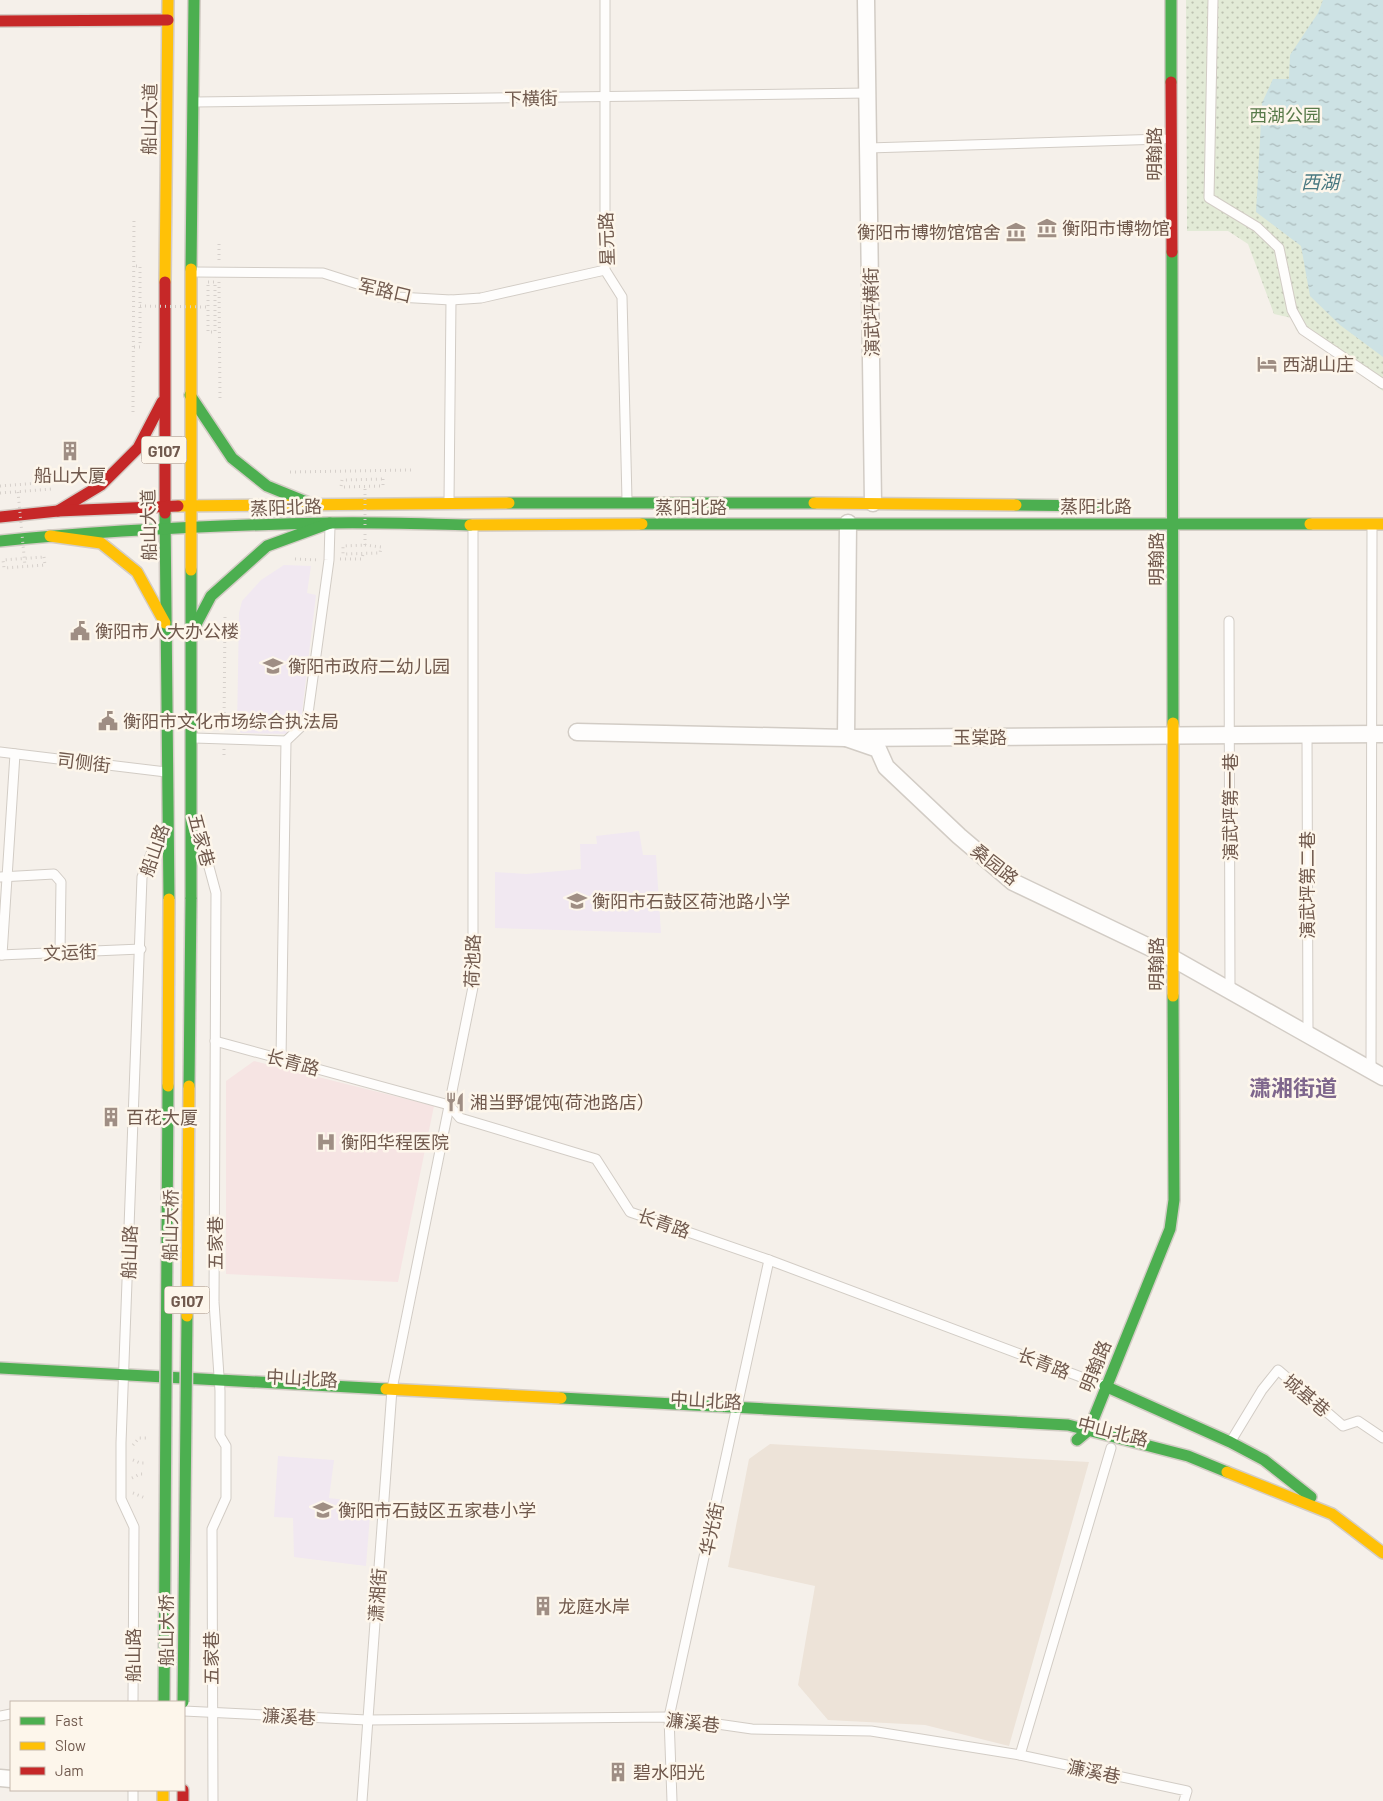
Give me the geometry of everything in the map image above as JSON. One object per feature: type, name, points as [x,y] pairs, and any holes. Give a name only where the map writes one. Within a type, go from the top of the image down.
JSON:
[{"type":"main road","name":"船山大道","points":[[168,0],[164,399],[169,899]]},
{"type":"main road","name":"G107","points":[[192,803],[190,396],[194,0]]},
{"type":"main road","name":"明翰路","points":[[1164,0],[1164,139],[1174,507]]},
{"type":"main road","name":"明翰路","points":[[1084,1429],[1170,1229],[1174,1200],[1169,735],[1169,524],[1174,507],[1171,0]]},
{"type":"main road","points":[[0,21],[168,20]]},
{"type":"main road","points":[[190,396],[232,458],[267,486],[314,505]]},
{"type":"main road","points":[[58,511],[101,485],[138,448],[164,399]]},
{"type":"main road","name":"蒸阳北路","points":[[0,517],[58,511],[190,505],[873,503],[1116,506]]},
{"type":"main road","points":[[190,636],[211,596],[267,546],[330,523]]},
{"type":"main road","name":"蒸阳北路","points":[[0,541],[165,529],[330,523],[473,525],[848,523],[1377,524]]},
{"type":"main road","points":[[50,536],[101,543],[137,572],[166,624]]},
{"type":"main road","name":"船山大桥","points":[[183,1701],[192,803]]},
{"type":"main road","name":"船山大桥","points":[[164,1701],[169,899]]},
{"type":"main road","name":"中山北路","points":[[0,1368],[124,1380],[735,1416],[1068,1425],[1188,1456],[1332,1514]]},
{"type":"main road","name":"中山北路","points":[[48,1382],[124,1380]]},
{"type":"main road","name":"中山北路","points":[[1102,1385],[1230,1442],[1264,1460],[1383,1553]]},
{"type":"main road","name":"中山北路","points":[[391,1395],[470,1405]]},
{"type":"main road","name":"中山北路","points":[[1084,1429],[1071,1438],[1107,1447]]},
{"type":"main road","name":"中山北路","points":[[1166,1462],[1184,1467],[1328,1522],[1383,1564]]},
{"type":"street","name":"演武坪横街","points":[[866,0],[873,503]]},
{"type":"street","points":[[846,738],[848,523]]},
{"type":"street","name":"玉棠路","points":[[577,732],[846,738],[1377,734]]},
{"type":"street","name":"桑园路","points":[[846,738],[878,749],[886,767],[959,836],[1013,882],[1170,957],[1377,1074]]},
{"type":"lane","name":"星元路","points":[[604,0],[605,270],[622,297],[627,503]]},
{"type":"lane","points":[[1214,0],[1209,198],[1258,227],[1279,248],[1292,310],[1303,330],[1383,384]]},
{"type":"lane","name":"下横街","points":[[194,102],[868,93]]},
{"type":"lane","points":[[868,148],[1164,139]]},
{"type":"lane","name":"军路口","points":[[192,272],[323,274],[398,297],[450,300],[481,298],[605,270]]},
{"type":"lane","points":[[449,503],[450,300]]},
{"type":"lane","points":[[192,738],[286,741],[307,721],[330,560],[330,523]]},
{"type":"lane","points":[[1377,524],[1377,1074]]},
{"type":"lane","name":"荷池路","points":[[391,1395],[473,987],[473,525]]},
{"type":"lane","name":"演武坪第一巷","points":[[1229,621],[1230,992]]},
{"type":"lane","name":"演武坪第二巷","points":[[1307,734],[1308,1035]]},
{"type":"lane","points":[[281,1059],[286,741]]},
{"type":"lane","name":"司侧街","points":[[0,752],[168,772]]},
{"type":"lane","points":[[1,955],[3,877],[15,754]]},
{"type":"lane","name":"五家巷","points":[[192,803],[216,893],[214,1302],[220,1386],[220,1436],[226,1446],[226,1498],[212,1529],[212,1801]]},
{"type":"lane","name":"船山路","points":[[133,1701],[134,1527],[121,1499],[142,877],[169,805]]},
{"type":"lane","points":[[3,877],[54,874],[61,882],[60,952]]},
{"type":"lane","name":"文运街","points":[[1,955],[141,949]]},
{"type":"lane","name":"长青路","points":[[216,1041],[449,1105],[460,1118],[596,1159],[630,1212],[770,1260],[1102,1385]]},
{"type":"lane","name":"华光街","points":[[672,1801],[670,1718],[770,1260]]},
{"type":"lane","name":"城基巷","points":[[1230,1442],[1262,1390],[1278,1370],[1343,1426],[1358,1421],[1383,1438]]},
{"type":"lane","name":"潇湘街","points":[[362,1801],[391,1395]]},
{"type":"lane","points":[[1020,1755],[1107,1447]]},
{"type":"lane","name":"濂溪巷","points":[[185,1711],[367,1720],[670,1718],[752,1729],[871,1731],[1020,1755],[1187,1791],[1184,1801]]},
{"type":"path","points":[[133,416],[134,217]]},
{"type":"path","points":[[216,318],[219,244]]},
{"type":"path","points":[[134,266],[140,266],[140,346],[134,347]]},
{"type":"path","points":[[216,300],[221,410]]},
{"type":"path","points":[[140,306],[208,307]]},
{"type":"path","points":[[285,472],[412,470]]},
{"type":"path","points":[[364,471],[364,479]]},
{"type":"path","points":[[356,480],[369,479]]},
{"type":"path","points":[[0,486],[55,483],[69,480]]},
{"type":"path","points":[[365,487],[365,545]]},
{"type":"path","points":[[0,493],[50,489]]},
{"type":"path","points":[[18,492],[25,566]]},
{"type":"path","points":[[365,545],[381,547],[380,553],[343,554],[343,546],[365,545]]},
{"type":"path","points":[[291,559],[362,559],[365,554]]},
{"type":"path","points":[[15,559],[3,560],[4,568],[45,565],[44,557],[32,558]]},
{"type":"path","points":[[224,758],[225,614]]},
{"type":"path","points":[[130,1450],[134,1442],[139,1438],[146,1438]]},
{"type":"path","points":[[132,1459],[140,1464],[153,1463]]},
{"type":"path","points":[[130,1484],[132,1478],[140,1474],[146,1474]]},
{"type":"path","points":[[130,1490],[133,1495],[147,1499]]},
{"type":"shaded area","name":"衡阳市政府二幼儿园","points":[[284,565],[311,566],[307,593],[316,595],[301,720],[289,719],[289,734],[241,733],[237,728],[239,613],[242,601],[261,580]]},
{"type":"shaded area","name":"衡阳市石鼓区荷池路小学","points":[[639,831],[643,855],[656,855],[661,933],[495,928],[495,872],[526,874],[581,869],[580,844],[597,844],[596,836]]},
{"type":"shaded area","name":"衡阳华程医院","points":[[254,1061],[434,1106],[398,1282],[226,1274],[226,1081]]},
{"type":"shaded area","points":[[770,1444],[1089,1462],[1009,1746],[925,1725],[828,1720],[798,1685],[815,1586],[728,1567],[749,1459]]},
{"type":"shaded area","name":"衡阳市石鼓区五家巷小学","points":[[278,1456],[334,1460],[329,1498],[371,1503],[366,1566],[294,1557],[293,1518],[274,1517]]},
{"type":"green space","name":"西湖公园","points":[[1186,0],[1383,0],[1383,391],[1309,337],[1296,330],[1292,318],[1274,314],[1248,244],[1228,231],[1187,231]]},
{"type":"water","name":"西湖","points":[[1323,0],[1383,0],[1383,357],[1340,325],[1310,296],[1301,246],[1256,212],[1262,103],[1273,79],[1289,79],[1290,55],[1318,13]]},
{"type":"traffic: fast","points":[[191,269],[194,0]]},
{"type":"traffic: fast","points":[[1171,0],[1171,82]]},
{"type":"traffic: fast","points":[[1172,252],[1173,723]]},
{"type":"traffic: fast","points":[[190,395],[232,458],[267,486],[314,505]]},
{"type":"traffic: fast","points":[[509,503],[814,503]]},
{"type":"traffic: fast","points":[[1016,505],[1100,506]]},
{"type":"traffic: fast","points":[[165,513],[169,899]]},
{"type":"traffic: fast","points":[[192,632],[211,596],[267,546],[330,523]]},
{"type":"traffic: fast","points":[[0,541],[123,531],[247,525],[347,523],[470,525]]},
{"type":"traffic: fast","points":[[642,524],[1310,524]]},
{"type":"traffic: fast","points":[[191,570],[191,899]]},
{"type":"traffic: fast","points":[[189,1086],[191,899]]},
{"type":"traffic: fast","points":[[1077,1440],[1089,1430],[1170,1229],[1174,1200],[1173,996]]},
{"type":"traffic: fast","points":[[164,1701],[168,1086]]},
{"type":"traffic: fast","points":[[183,1701],[187,1316]]},
{"type":"traffic: fast","points":[[0,1368],[386,1389]]},
{"type":"traffic: fast","points":[[1105,1386],[1230,1442],[1264,1460],[1311,1497]]},
{"type":"traffic: fast","points":[[561,1398],[1068,1425],[1188,1456],[1227,1472]]},
{"type":"traffic: slow","points":[[165,282],[168,0]]},
{"type":"traffic: slow","points":[[191,269],[191,570]]},
{"type":"traffic: slow","points":[[178,506],[509,503]]},
{"type":"traffic: slow","points":[[814,503],[1016,505]]},
{"type":"traffic: slow","points":[[470,525],[642,524]]},
{"type":"traffic: slow","points":[[1310,524],[1383,524]]},
{"type":"traffic: slow","points":[[50,536],[101,543],[137,572],[165,623]]},
{"type":"traffic: slow","points":[[1173,723],[1173,996]]},
{"type":"traffic: slow","points":[[168,1086],[169,899]]},
{"type":"traffic: slow","points":[[187,1316],[189,1086]]},
{"type":"traffic: slow","points":[[386,1389],[561,1398]]},
{"type":"traffic: slow","points":[[1227,1472],[1332,1514],[1383,1553]]},
{"type":"traffic: slow","points":[[163,1791],[163,1801]]},
{"type":"traffic: jam","points":[[0,21],[168,20]]},
{"type":"traffic: jam","points":[[1171,82],[1172,252]]},
{"type":"traffic: jam","points":[[165,282],[165,513]]},
{"type":"traffic: jam","points":[[58,511],[101,485],[138,448],[162,402]]},
{"type":"traffic: jam","points":[[0,517],[58,511],[178,506]]},
{"type":"traffic: jam","points":[[183,1791],[183,1801]]},
{"type":"place","name":"衡阳市博物馆","points":[[1047,228]]},
{"type":"place","name":"衡阳市博物馆馆舍","points":[[1016,232]]},
{"type":"place","name":"西湖山庄","points":[[1267,364]]},
{"type":"place","name":"船山大厦","points":[[70,451]]},
{"type":"place","name":"衡阳市人大办公楼","points":[[80,631]]},
{"type":"place","name":"衡阳市政府二幼儿园","points":[[273,666]]},
{"type":"place","name":"衡阳市文化市场综合执法局","points":[[108,721]]},
{"type":"place","name":"衡阳市石鼓区荷池路小学","points":[[577,901]]},
{"type":"place","name":"湘当野馄饨(荷池路店）","points":[[455,1102]]},
{"type":"place","name":"百花大厦","points":[[111,1117]]},
{"type":"place","name":"衡阳华程医院","points":[[326,1142]]},
{"type":"place","name":"衡阳市石鼓区五家巷小学","points":[[323,1510]]},
{"type":"place","name":"龙庭水岸","points":[[543,1606]]},
{"type":"place","name":"碧水阳光","points":[[618,1772]]},
{"type":"district","name":"潇湘街道","points":[[1293,1087]]}]
